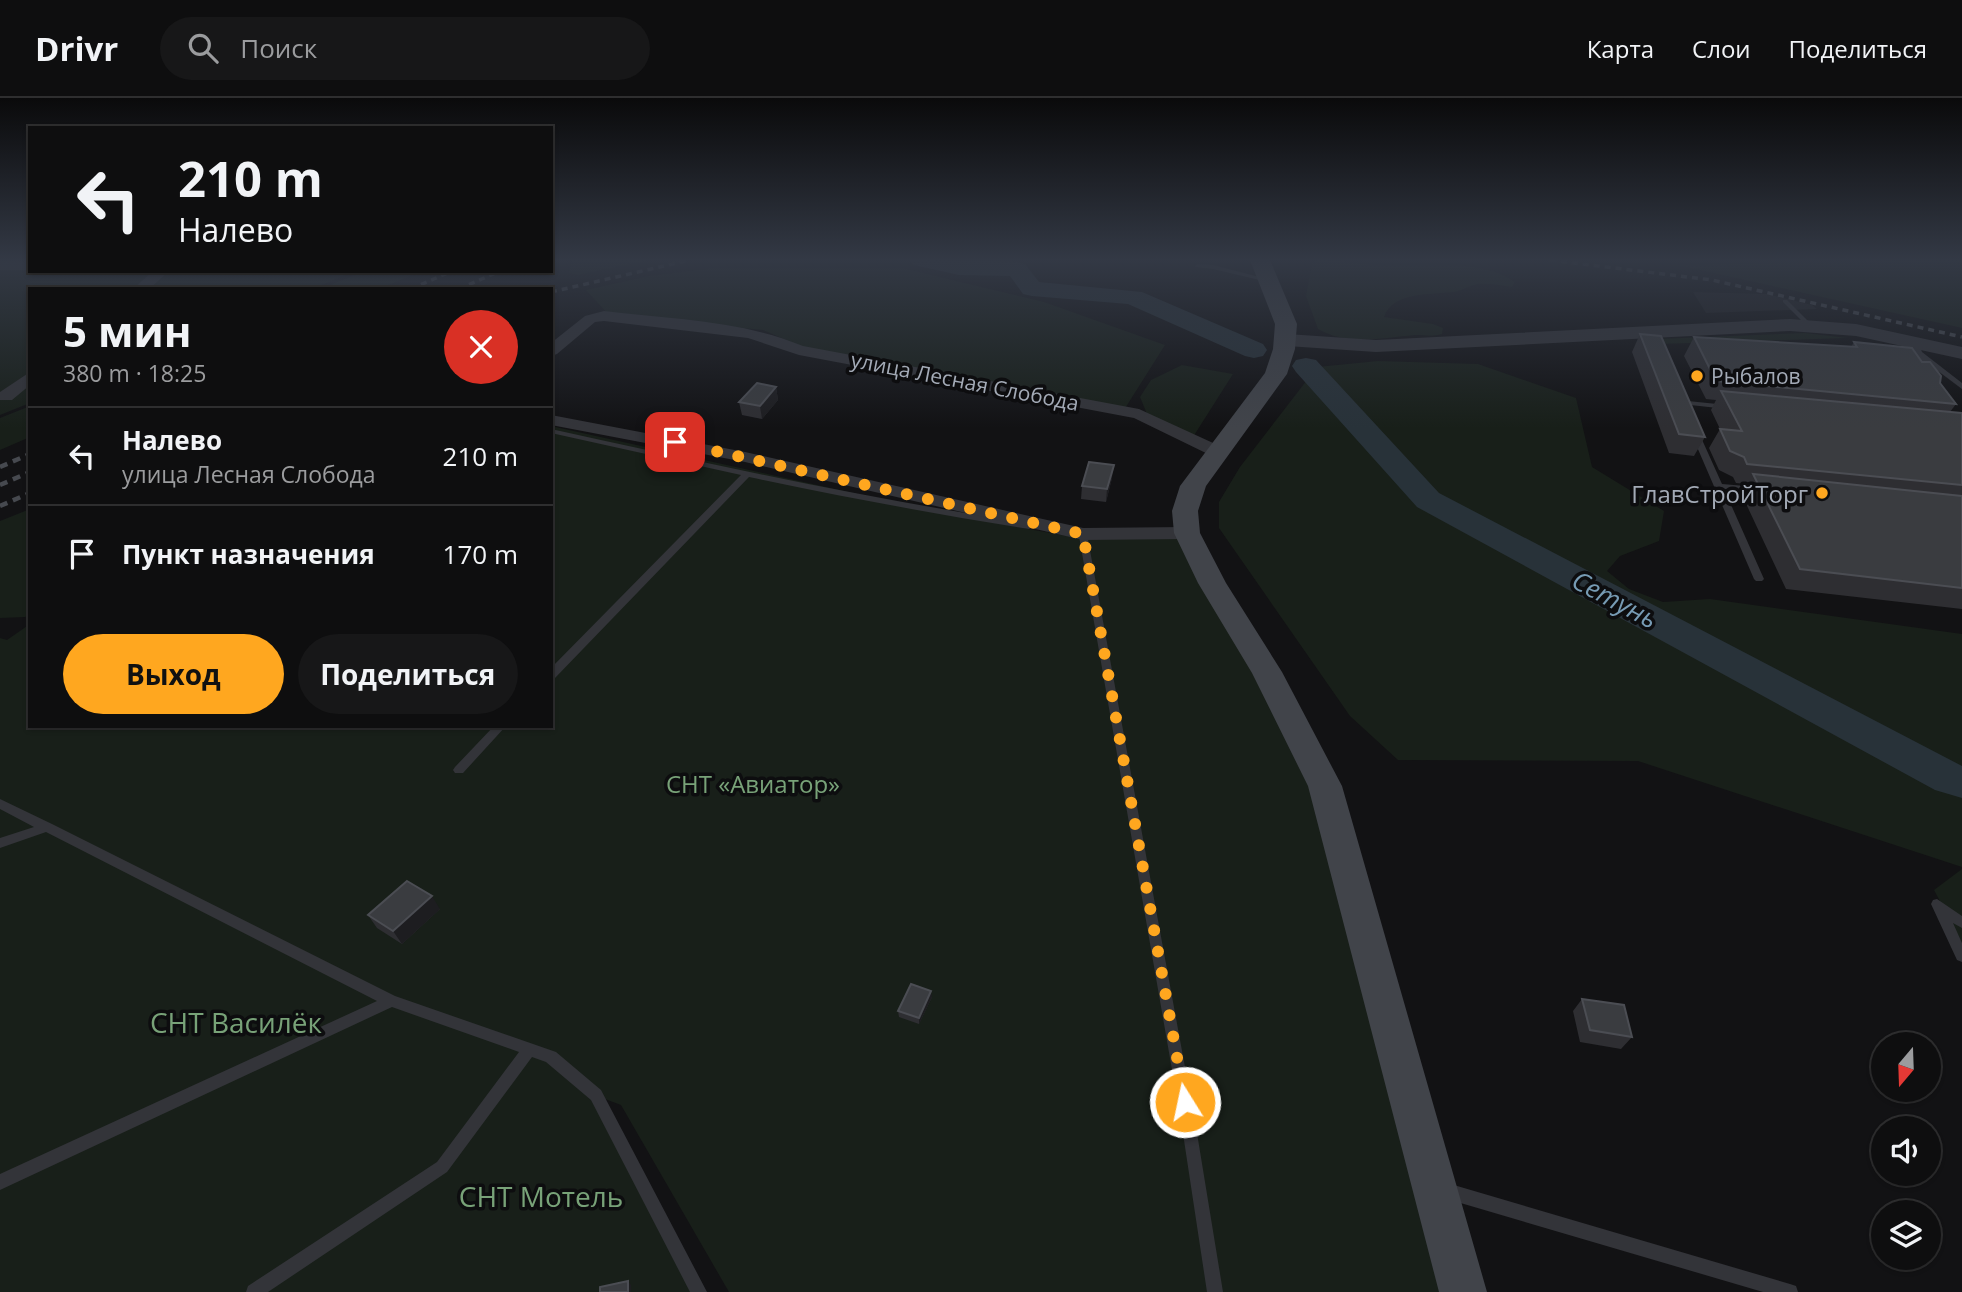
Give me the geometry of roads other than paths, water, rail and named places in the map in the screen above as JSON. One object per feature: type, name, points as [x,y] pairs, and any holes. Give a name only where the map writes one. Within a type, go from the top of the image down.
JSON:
[{"type":"main road","points":[[1283,316],[1287,340],[1276,374],[1193,486],[1185,511],[1187,533],[1212,583],[1267,672],[1325,786],[1463,1292]]},
{"type":"street","name":"улица Лесная Слобода","points":[[553,349],[590,319],[604,316],[722,329],[773,339],[799,351],[1139,414],[1218,452]]},
{"type":"street","points":[[1287,340],[1376,346],[1810,326],[1856,330],[1917,348],[1962,353]]},
{"type":"street","points":[[6,396],[28,379]]},
{"type":"street","points":[[553,419],[731,454],[1083,534],[1187,533]]},
{"type":"lane","points":[[1800,316],[1810,326]]},
{"type":"lane","points":[[1917,348],[1930,382]]},
{"type":"lane","points":[[1917,348],[1962,387]]},
{"type":"lane","points":[[1676,390],[1686,414]]},
{"type":"lane","points":[[1681,402],[1741,408]]},
{"type":"lane","points":[[1692,426],[1759,579]]},
{"type":"lane","points":[[553,431],[746,475],[952,515],[1083,534],[1185,1102],[1215,1292]]},
{"type":"lane","points":[[553,673],[746,475]]},
{"type":"lane","points":[[1718,486],[1772,492]]},
{"type":"lane","points":[[459,770],[499,728]]},
{"type":"lane","points":[[0,804],[391,1001],[551,1057],[596,1095],[699,1292]]},
{"type":"lane","points":[[0,843],[48,827]]},
{"type":"lane","points":[[1962,923],[1937,904],[1962,956]]},
{"type":"lane","points":[[0,1182],[391,1001]]},
{"type":"lane","points":[[254,1292],[442,1167],[529,1050]]},
{"type":"lane","points":[[1434,1187],[1790,1292]]},
{"type":"waterway","name":"Сетунь","points":[[1176,316],[1254,350]]},
{"type":"waterway","name":"Сетунь","points":[[1306,366],[1428,500],[1950,779],[1962,782]]},
{"type":"railway","points":[[1869,316],[1962,337]]},
{"type":"railway","points":[[0,467],[28,455]]},
{"type":"railway","points":[[0,485],[28,473]]},
{"type":"railway","points":[[0,506],[28,494]]},
{"type":"place","name":"Рыбалов","points":[[1697,376]]},
{"type":"place","name":"ГлавСтройТорг","points":[[1822,493]]},
{"type":"park label","name":"СНТ «Авиатор»","points":[[753,783]]},
{"type":"park label","name":"СНТ Василёк","points":[[236,1022]]},
{"type":"park label","name":"СНТ Мотель","points":[[541,1196]]}]
